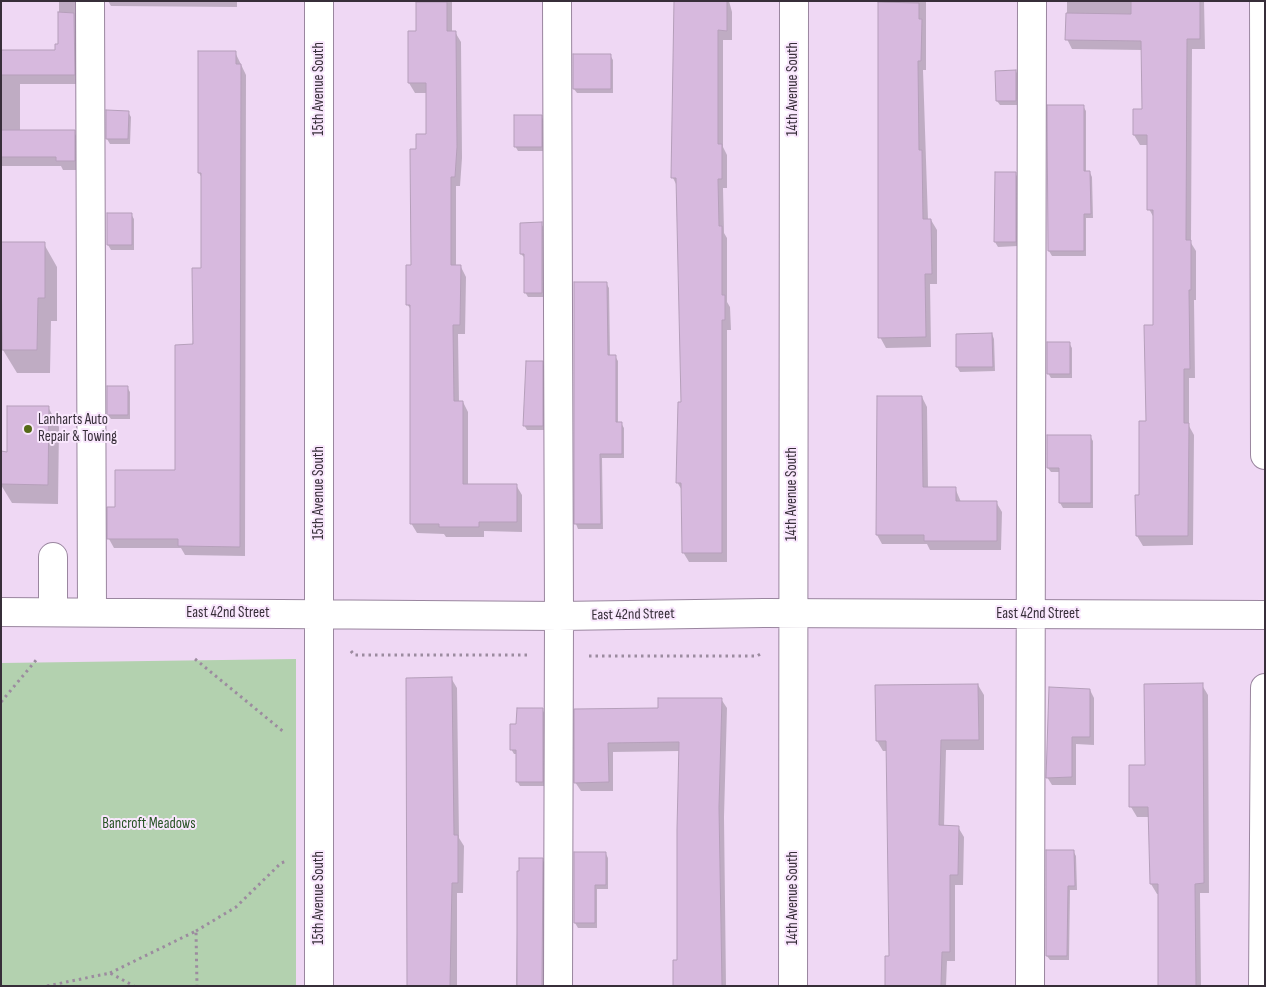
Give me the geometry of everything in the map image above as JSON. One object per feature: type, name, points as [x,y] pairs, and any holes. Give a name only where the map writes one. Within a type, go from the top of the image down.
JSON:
[{"type":"street","points":[[90,1],[92,612]]},
{"type":"street","name":"15th Avenue South","points":[[319,1],[319,986]]},
{"type":"street","points":[[557,1],[560,616],[558,986]]},
{"type":"street","name":"14th Avenue South","points":[[793,986],[794,1]]},
{"type":"street","points":[[1030,986],[1032,1]]},
{"type":"street","points":[[1264,1],[1265,455]]},
{"type":"street","points":[[52,612],[53,557]]},
{"type":"street","name":"East 42nd Street","points":[[1,612],[560,616],[1265,614]]},
{"type":"street","points":[[1264,986],[1265,688]]},
{"type":"path","points":[[1,702],[37,659]]},
{"type":"path","points":[[195,659],[285,733]]},
{"type":"path","points":[[47,986],[110,973],[196,931],[236,907],[281,863],[287,861]]},
{"type":"path","points":[[196,931],[197,986]]},
{"type":"path","points":[[110,973],[134,986]]},
{"type":"green space","name":"Bancroft Meadows","points":[[296,659],[296,986],[1,986],[1,663]]},
{"type":"building","points":[[674,1],[727,1],[727,31],[718,30],[718,144],[722,144],[722,179],[718,179],[719,226],[722,226],[722,295],[725,295],[725,320],[722,320],[722,553],[682,553],[681,483],[676,483],[678,402],[681,402],[676,178],[671,178]]},
{"type":"building","points":[[1131,1],[1200,1],[1200,39],[1187,39],[1186,240],[1191,240],[1191,290],[1189,290],[1190,369],[1184,369],[1184,423],[1189,423],[1188,536],[1136,536],[1135,495],[1139,495],[1139,421],[1146,421],[1144,325],[1153,325],[1153,210],[1147,210],[1147,135],[1133,135],[1133,109],[1142,109],[1141,41],[1065,40],[1066,13],[1131,14]]},
{"type":"building","points":[[416,2],[447,2],[447,31],[456,31],[457,147],[455,177],[451,177],[451,265],[461,265],[460,325],[453,325],[454,401],[463,401],[463,484],[517,484],[517,522],[479,522],[479,527],[439,527],[439,524],[410,524],[410,305],[406,305],[406,265],[411,265],[410,149],[416,149],[416,134],[426,134],[426,83],[408,83],[408,31],[416,31]]},
{"type":"building","points":[[878,2],[919,3],[919,19],[922,19],[921,61],[918,61],[919,150],[922,150],[923,219],[931,219],[932,274],[925,274],[926,337],[878,338]]},
{"type":"building","points":[[58,12],[74,13],[75,75],[1,75],[1,50],[55,50],[55,44],[58,44]]},
{"type":"building","points":[[198,51],[236,51],[236,64],[241,64],[240,547],[178,546],[178,539],[107,539],[107,507],[115,507],[115,470],[175,470],[175,345],[193,344],[192,268],[201,268],[201,173],[198,173]]},
{"type":"building","points":[[573,54],[611,54],[611,89],[573,89]]},
{"type":"building","points":[[1016,70],[1016,101],[996,101],[995,71]]},
{"type":"building","points":[[1047,105],[1084,105],[1084,171],[1090,171],[1091,214],[1084,214],[1084,251],[1048,251]]},
{"type":"building","points":[[106,110],[129,111],[128,139],[106,139]]},
{"type":"building","points":[[514,115],[542,115],[542,147],[514,147]]},
{"type":"building","points":[[1,130],[75,130],[75,161],[56,161],[56,157],[1,157]]},
{"type":"building","points":[[995,172],[1016,172],[1016,242],[994,242]]},
{"type":"building","points":[[107,213],[132,213],[132,245],[107,245]]},
{"type":"building","points":[[542,222],[542,293],[524,293],[524,254],[520,254],[520,223]]},
{"type":"building","points":[[1,242],[45,242],[45,298],[38,298],[37,350],[2,350]]},
{"type":"building","points":[[574,282],[607,282],[608,355],[616,355],[616,422],[622,422],[622,454],[600,454],[601,524],[574,524]]},
{"type":"building","points":[[992,333],[993,367],[956,367],[956,334]]},
{"type":"building","points":[[1047,342],[1070,342],[1070,374],[1047,374]]},
{"type":"building","points":[[526,361],[543,361],[543,426],[523,426]]},
{"type":"building","points":[[107,386],[128,386],[128,415],[107,415]]},
{"type":"building","points":[[877,396],[922,396],[923,487],[956,487],[956,501],[997,501],[997,541],[924,541],[924,535],[876,535]]},
{"type":"building","name":"Lanharts Auto Repair & Towing","points":[[7,406],[49,406],[48,485],[1,484],[1,451],[7,452]]},
{"type":"building","points":[[1047,435],[1091,435],[1091,503],[1059,503],[1059,468],[1047,468]]},
{"type":"building","points":[[452,677],[454,835],[458,835],[458,883],[452,883],[450,986],[407,986],[406,678]]},
{"type":"building","points":[[1203,683],[1204,883],[1195,884],[1196,986],[1158,986],[1158,884],[1150,884],[1148,807],[1129,807],[1129,765],[1145,765],[1144,684]]},
{"type":"building","points":[[978,684],[979,740],[941,740],[939,825],[959,826],[958,875],[950,875],[950,952],[942,952],[941,986],[885,986],[885,956],[889,956],[886,741],[876,741],[875,685]]},
{"type":"building","points":[[1049,687],[1090,689],[1090,737],[1072,737],[1072,777],[1046,778]]},
{"type":"building","points":[[658,698],[722,698],[719,807],[722,986],[673,986],[673,960],[677,960],[679,742],[608,743],[609,782],[574,783],[574,709],[658,708]]},
{"type":"building","points":[[517,708],[543,708],[543,782],[516,782],[516,750],[510,750],[510,724],[516,724]]},
{"type":"building","points":[[1046,850],[1074,850],[1075,886],[1068,886],[1067,956],[1046,956]]},
{"type":"building","points":[[574,852],[606,852],[606,885],[595,885],[595,923],[574,923]]},
{"type":"building","points":[[519,858],[543,858],[542,986],[517,986],[517,871],[519,871]]},
{"type":"place","name":"Lanharts Auto Repair & Towing","points":[[28,429]]}]
